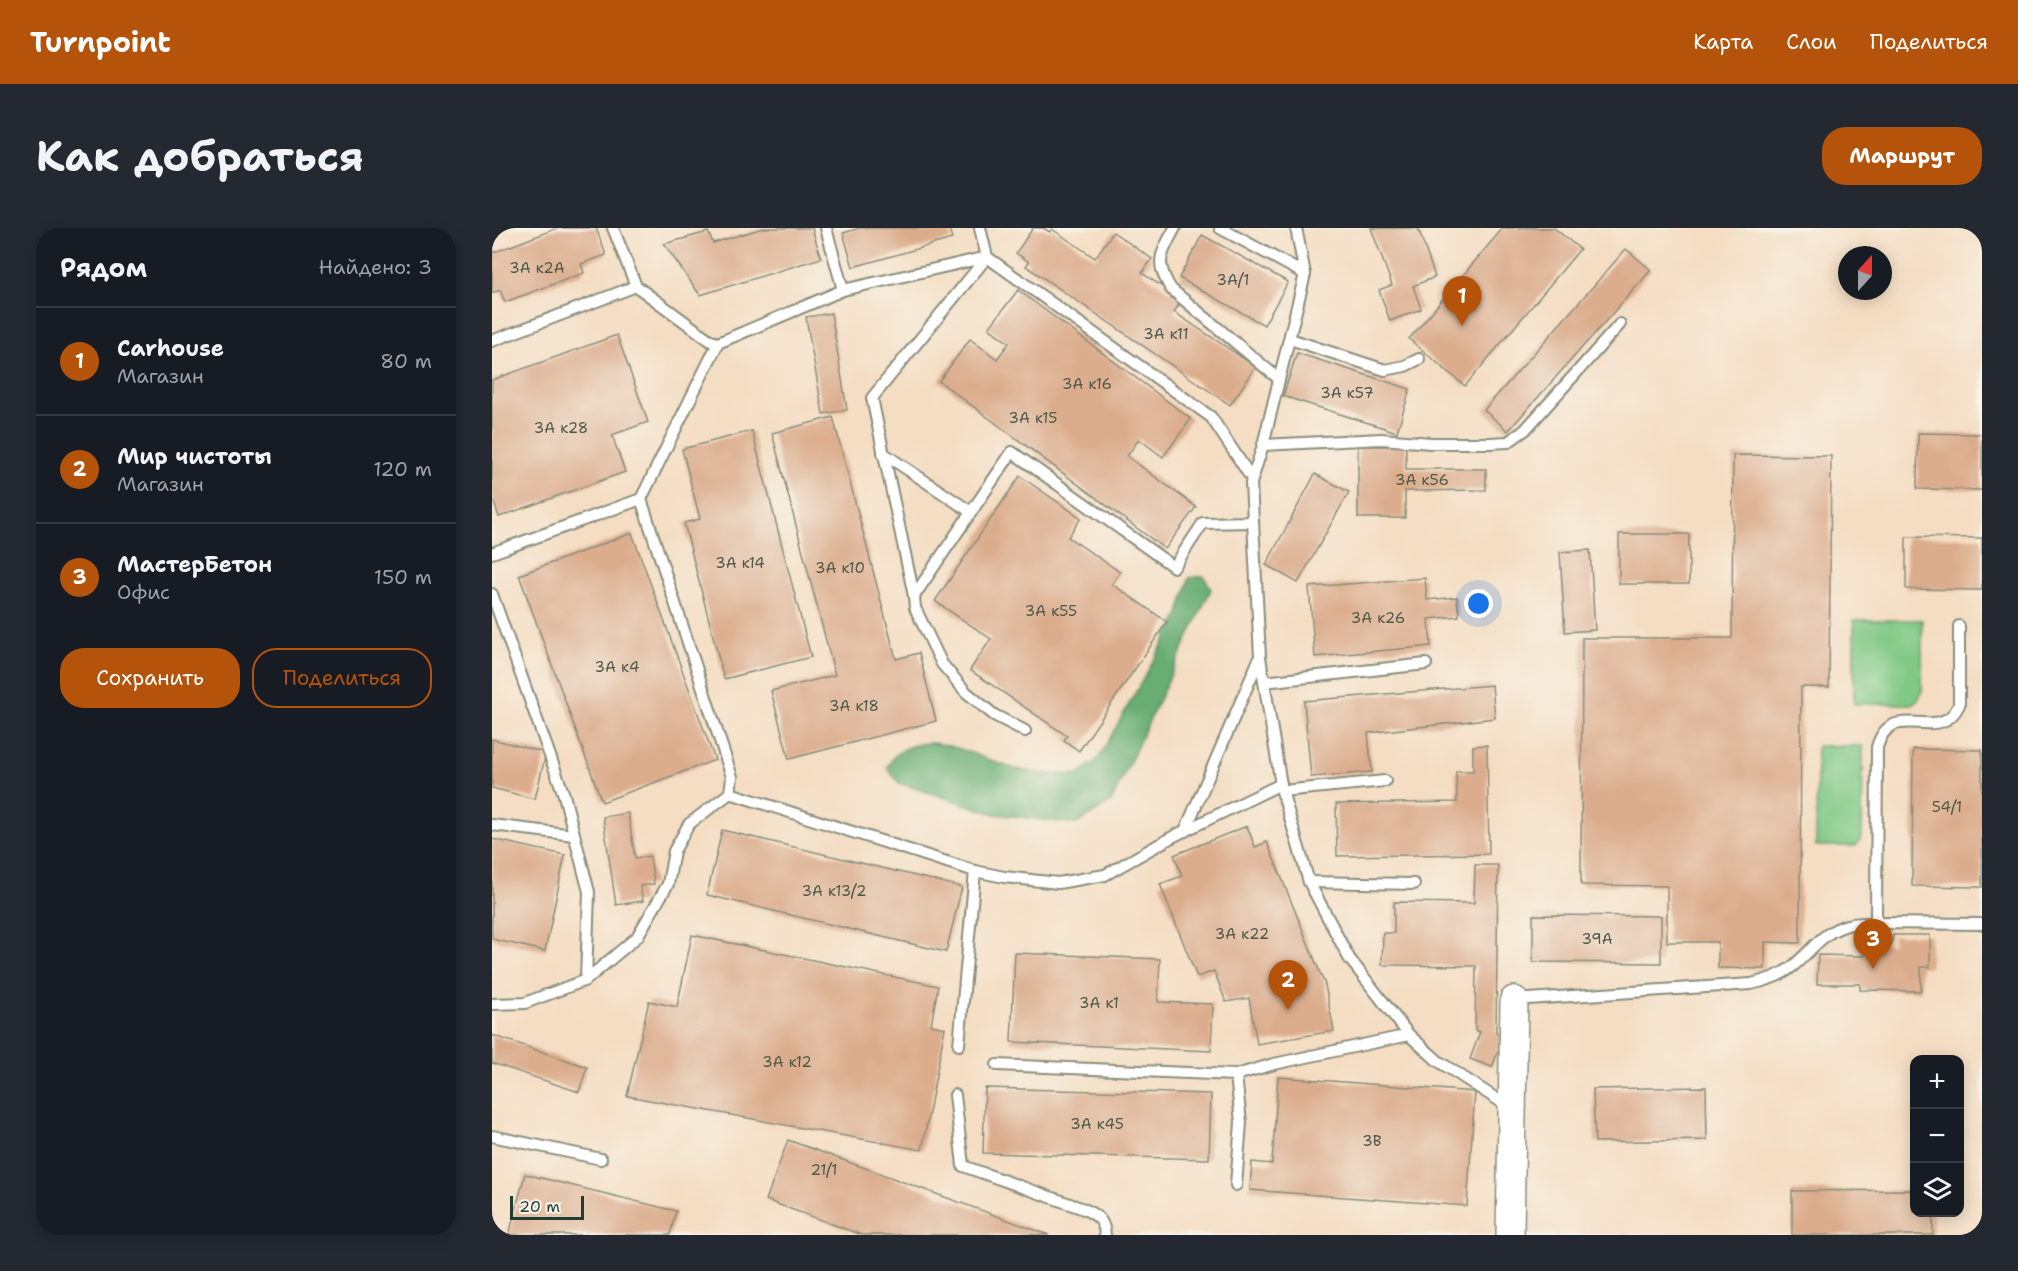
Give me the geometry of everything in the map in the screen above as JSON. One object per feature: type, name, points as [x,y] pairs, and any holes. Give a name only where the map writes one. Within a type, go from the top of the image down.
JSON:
[{"type":"street","points":[[1510,1235],[1514,1000]]},
{"type":"lane","points":[[613,228],[636,286],[718,343]]},
{"type":"lane","points":[[826,228],[843,290]]},
{"type":"lane","points":[[980,228],[987,257],[1211,417],[1252,479]]},
{"type":"lane","points":[[1175,228],[1160,255],[1162,275],[1171,289],[1279,379]]},
{"type":"lane","points":[[1220,228],[1305,274]]},
{"type":"lane","points":[[1296,228],[1305,274],[1263,445],[1252,479],[1260,657],[1281,788],[1309,882],[1349,958],[1409,1035],[1438,1061],[1512,1109]]},
{"type":"lane","points":[[492,553],[641,499],[718,343],[843,290],[987,257]]},
{"type":"lane","points":[[987,257],[872,398],[915,608],[942,664],[966,692],[994,715],[1025,731]]},
{"type":"lane","points":[[492,341],[636,286]]},
{"type":"lane","points":[[1263,445],[1381,439],[1431,443],[1508,441],[1525,430],[1620,324]]},
{"type":"lane","points":[[1290,339],[1385,370],[1405,366],[1419,359]]},
{"type":"lane","points":[[914,596],[1012,452],[1174,567],[1203,523],[1253,522]]},
{"type":"lane","points":[[884,453],[971,513]]},
{"type":"lane","points":[[492,1004],[525,1003],[586,980],[637,937],[668,884],[674,851],[689,824],[730,793],[732,777],[641,499]]},
{"type":"lane","points":[[492,594],[564,795],[589,892],[586,980]]},
{"type":"lane","points":[[1876,923],[1877,747],[1880,736],[1885,729],[1895,723],[1941,723],[1952,717],[1959,705],[1959,626]]},
{"type":"lane","points":[[1185,831],[1260,657]]},
{"type":"lane","points":[[1264,682],[1426,664]]},
{"type":"lane","points":[[730,793],[975,871],[1058,883],[1105,875],[1185,831],[1281,788],[1386,781]]},
{"type":"lane","points":[[492,825],[574,835]]},
{"type":"lane","points":[[959,1046],[975,871]]},
{"type":"lane","points":[[1309,882],[1414,884]]},
{"type":"lane","points":[[1514,1000],[1751,984],[1766,981],[1794,965],[1833,930],[1855,923],[1982,924]]},
{"type":"lane","points":[[997,1065],[1236,1075],[1274,1064],[1409,1035]]},
{"type":"lane","points":[[1236,1075],[1241,1124],[1236,1185]]},
{"type":"lane","points":[[955,1095],[963,1166],[1084,1209],[1096,1215],[1104,1225],[1105,1235]]},
{"type":"lane","points":[[492,1136],[601,1160]]},
{"type":"green space","points":[[1204,576],[1211,589],[1111,802],[1077,824],[995,814],[899,783],[887,768],[898,753],[911,746],[925,743],[954,747],[996,763],[1026,771],[1079,774],[1098,759],[1178,617],[1189,578]]},
{"type":"green space","points":[[1854,620],[1922,620],[1922,691],[1918,700],[1911,704],[1854,704]]},
{"type":"green space","points":[[1817,746],[1863,746],[1862,837],[1856,846],[1816,846]]},
{"type":"building","points":[[558,228],[596,228],[606,255],[581,264],[584,273],[505,302],[500,290],[492,293],[492,253]]},
{"type":"building","points":[[763,228],[812,228],[821,258],[700,295],[664,244],[708,232],[713,243]]},
{"type":"building","points":[[860,228],[949,228],[952,239],[853,267],[843,233]]},
{"type":"building","points":[[1033,228],[1043,228],[1050,232],[1052,229],[1095,258],[1113,232],[1152,259],[1142,273],[1182,300],[1174,312],[1256,367],[1230,405],[1026,266],[1029,262],[1016,253]]},
{"type":"building","points":[[1371,228],[1418,228],[1435,277],[1413,286],[1421,309],[1390,321],[1379,290],[1392,285]]},
{"type":"building","points":[[1503,228],[1554,228],[1580,249],[1465,386],[1409,339]]},
{"type":"building","points":[[1202,235],[1288,282],[1264,325],[1179,278]]},
{"type":"building","points":[[1626,249],[1651,270],[1508,431],[1484,410]]},
{"type":"building","points":[[1018,290],[1191,419],[1163,457],[1139,439],[1127,456],[1196,507],[1165,549],[939,381],[970,339],[997,359],[1009,343],[989,328]]},
{"type":"building","points":[[831,313],[847,410],[823,414],[806,317]]},
{"type":"building","points":[[617,335],[648,422],[612,435],[625,472],[499,517],[492,496],[492,380]]},
{"type":"building","points":[[1297,353],[1410,389],[1397,432],[1283,396]]},
{"type":"building","points":[[833,417],[896,659],[919,653],[936,721],[789,759],[771,691],[835,675],[772,433]]},
{"type":"building","points":[[752,431],[811,657],[724,679],[684,523],[700,519],[682,449]]},
{"type":"building","points":[[1918,433],[1982,434],[1982,490],[1917,489]]},
{"type":"building","points":[[1358,446],[1406,446],[1406,469],[1486,469],[1486,490],[1405,491],[1405,518],[1358,518]]},
{"type":"building","points":[[1733,455],[1831,456],[1829,687],[1801,687],[1800,943],[1765,942],[1765,969],[1718,968],[1718,942],[1667,942],[1667,886],[1581,885],[1582,638],[1732,638]]},
{"type":"building","points":[[1315,474],[1349,492],[1298,583],[1266,565]]},
{"type":"building","points":[[1020,476],[1081,518],[1068,537],[1120,572],[1112,584],[1167,622],[1079,751],[1064,740],[1067,736],[970,670],[991,639],[935,601]]},
{"type":"building","points":[[632,533],[715,760],[602,802],[519,575]]},
{"type":"building","points":[[1619,534],[1689,534],[1689,584],[1619,584]]},
{"type":"building","points":[[1906,537],[1982,538],[1982,590],[1906,589]]},
{"type":"building","points":[[1590,550],[1595,630],[1565,632],[1560,552]]},
{"type":"building","points":[[1425,578],[1427,600],[1457,597],[1459,616],[1429,619],[1431,646],[1315,657],[1309,587]]},
{"type":"building","points":[[1492,685],[1495,718],[1368,733],[1372,772],[1311,777],[1304,701]]},
{"type":"building","points":[[492,739],[546,753],[535,799],[492,788]]},
{"type":"building","points":[[1487,745],[1489,854],[1337,856],[1336,804],[1457,802],[1456,771],[1473,771],[1473,746]]},
{"type":"building","points":[[1913,749],[1982,750],[1982,887],[1912,886]]},
{"type":"building","points":[[628,813],[635,858],[650,856],[654,884],[640,886],[643,901],[616,905],[603,817]]},
{"type":"building","points":[[1247,826],[1255,847],[1267,842],[1325,985],[1334,1031],[1257,1044],[1249,998],[1226,1002],[1214,971],[1197,977],[1160,884],[1182,876],[1174,855]]},
{"type":"building","points":[[722,830],[962,887],[946,952],[707,895]]},
{"type":"building","points":[[492,839],[565,855],[545,951],[492,939]]},
{"type":"building","points":[[1475,865],[1498,865],[1496,1033],[1504,1036],[1492,1067],[1470,1059],[1480,1032],[1475,1030],[1476,966],[1382,965],[1383,933],[1394,933],[1394,902],[1474,903]]},
{"type":"building","points":[[1533,915],[1661,916],[1661,963],[1533,962]]},
{"type":"building","points":[[692,935],[938,986],[931,1025],[945,1028],[922,1150],[627,1096],[649,1001],[677,1007]]},
{"type":"building","points":[[1893,935],[1930,935],[1930,967],[1921,967],[1921,991],[1860,990],[1860,984],[1817,984],[1818,955],[1864,956],[1864,943],[1892,944]]},
{"type":"building","points":[[1015,953],[1160,959],[1158,1002],[1213,1004],[1211,1051],[1011,1042]]},
{"type":"building","points":[[492,1035],[587,1067],[579,1092],[492,1063]]},
{"type":"building","points":[[1278,1077],[1475,1092],[1467,1206],[1250,1190],[1252,1162],[1272,1164]]},
{"type":"building","points":[[1706,1087],[1707,1140],[1595,1142],[1593,1089]]},
{"type":"building","points":[[985,1088],[1211,1094],[1209,1159],[983,1153]]},
{"type":"building","points":[[788,1140],[1049,1235],[862,1235],[766,1200]]},
{"type":"building","points":[[525,1174],[676,1211],[670,1235],[509,1235]]},
{"type":"building","points":[[1910,1190],[1910,1217],[1933,1217],[1933,1235],[1792,1235],[1792,1191]]},
{"type":"place","name":"Carhouse","points":[[1462,326]]},
{"type":"place","name":"МастерБетон","points":[[1873,969]]},
{"type":"place","name":"Мир чистоты","points":[[1288,1010]]}]
